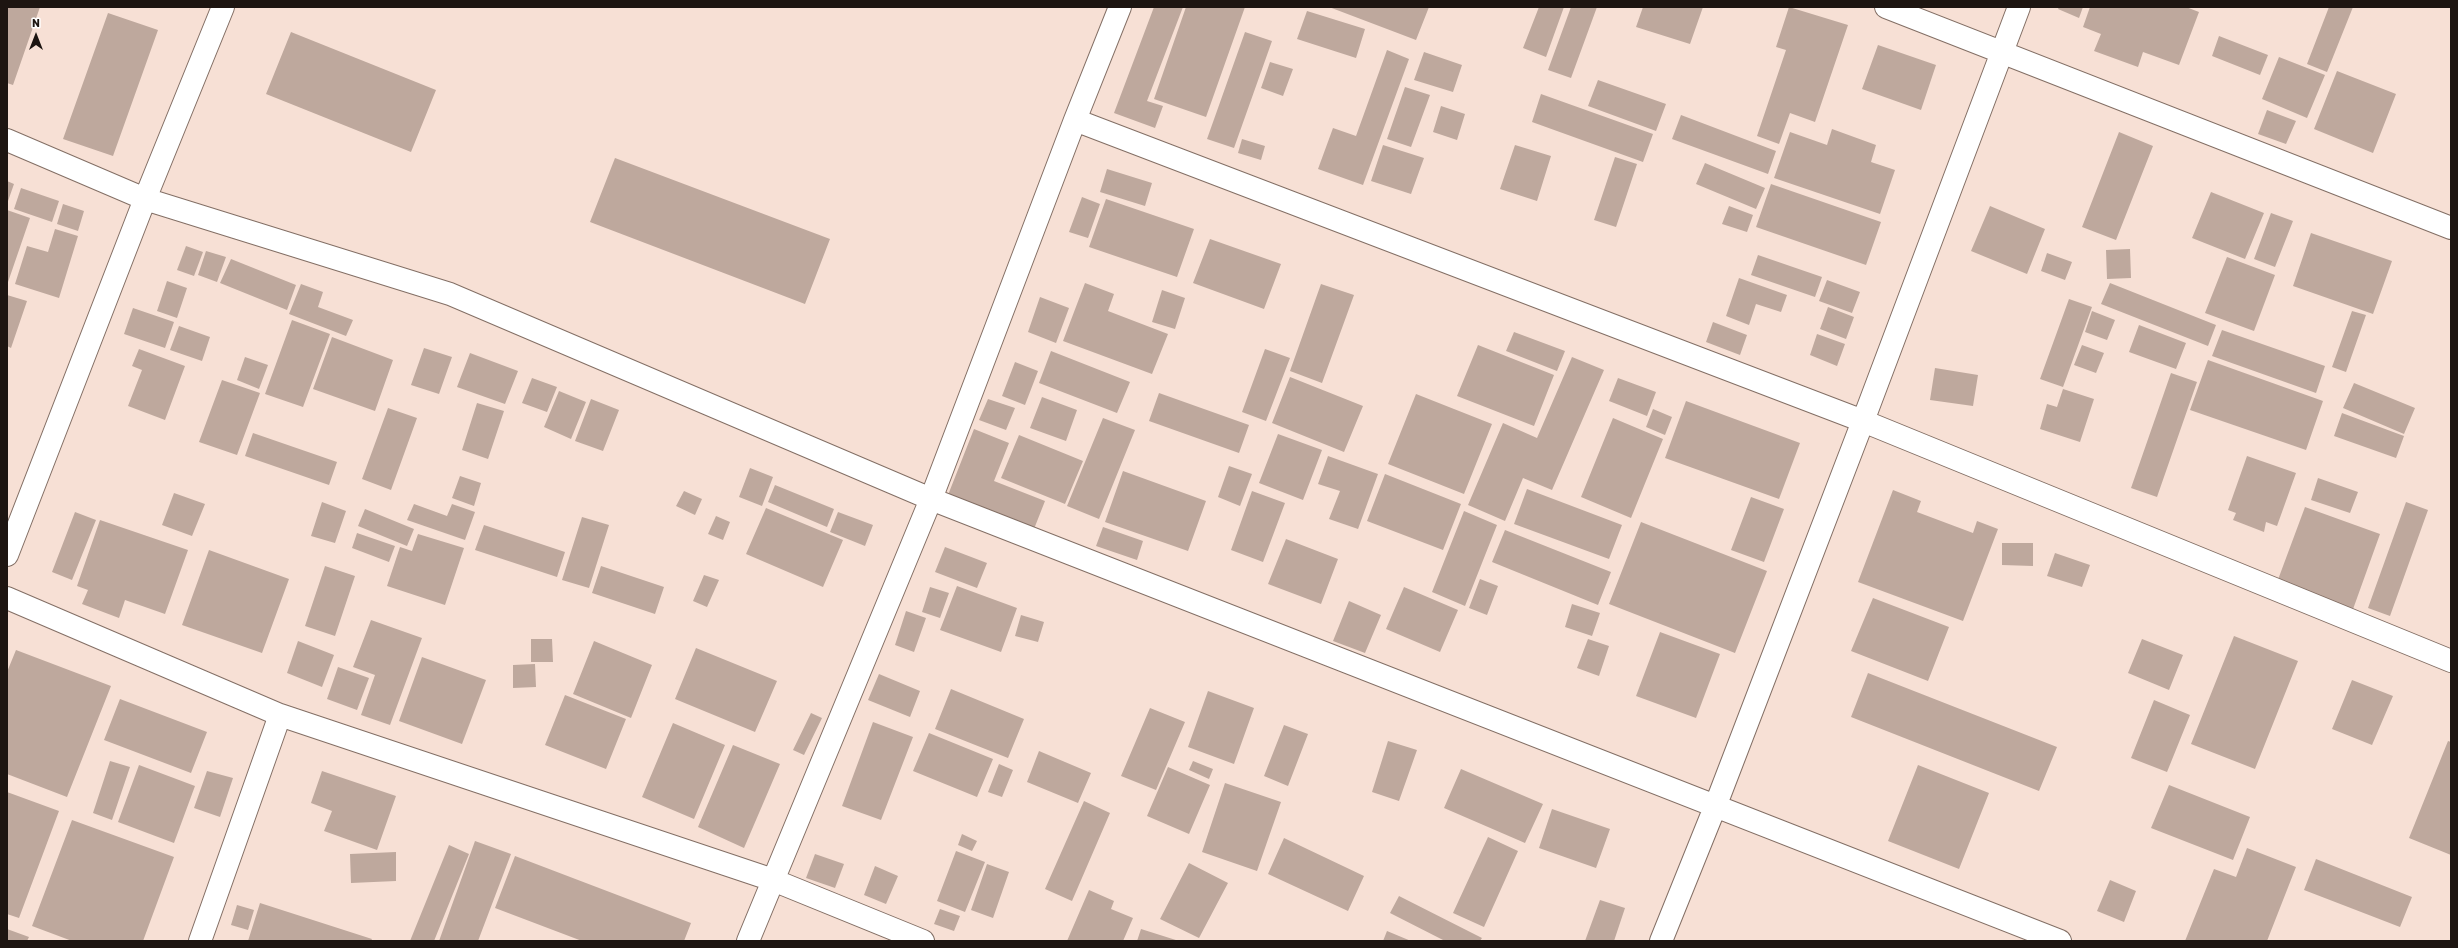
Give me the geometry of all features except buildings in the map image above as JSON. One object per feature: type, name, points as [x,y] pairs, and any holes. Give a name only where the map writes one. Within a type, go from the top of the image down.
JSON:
[{"type":"street","points":[[7,555],[145,199],[223,7]]},
{"type":"street","points":[[748,941],[931,499],[1075,120],[1120,7]]},
{"type":"street","points":[[1886,7],[2451,228]]},
{"type":"street","points":[[1661,941],[1715,807],[1863,421],[2000,52],[2019,7]]},
{"type":"street","points":[[1075,120],[1863,421],[2451,661]]},
{"type":"street","points":[[7,140],[145,199],[450,294],[931,499],[2060,941]]},
{"type":"street","points":[[7,598],[280,715],[773,880],[923,941]]},
{"type":"street","points":[[200,941],[280,715]]}]
